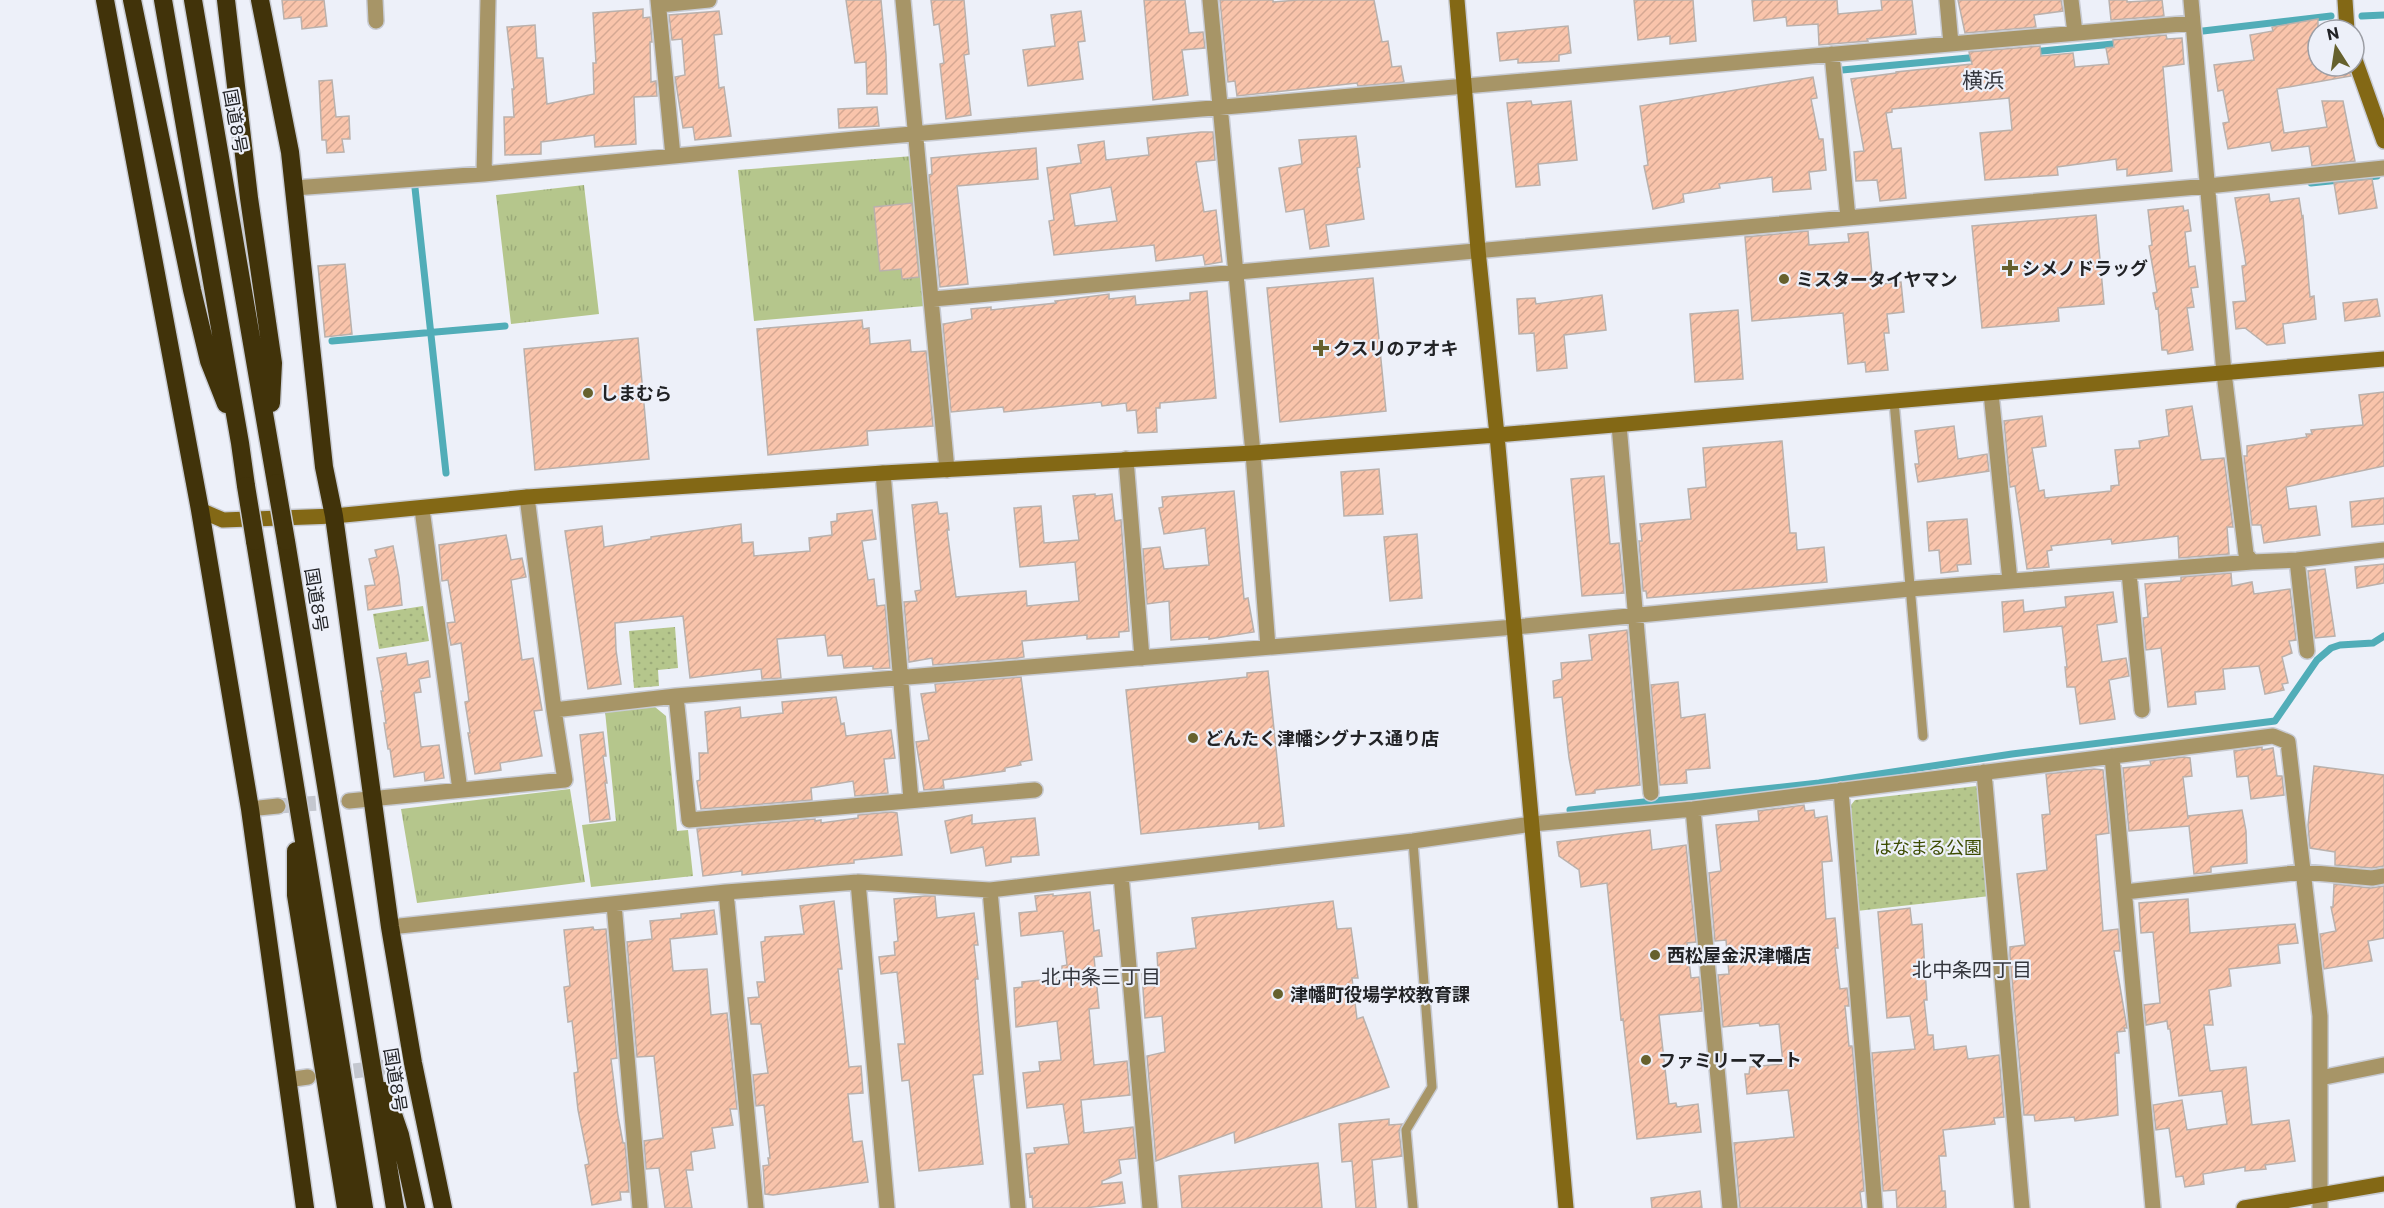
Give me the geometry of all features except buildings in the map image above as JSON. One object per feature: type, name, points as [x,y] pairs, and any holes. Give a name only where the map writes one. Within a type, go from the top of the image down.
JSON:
[{"type":"highway","points":[[105,0],[200,510],[250,808],[305,1208]]},
{"type":"highway","points":[[132,0],[192,290],[209,361],[240,442]]},
{"type":"highway","points":[[163,0],[240,442],[364,1208]]},
{"type":"highway","name":"国道8号","points":[[193,0],[286,541],[395,1208]]},
{"type":"highway","points":[[226,0],[249,198],[273,363],[269,440]]},
{"type":"highway","points":[[260,0],[290,152],[324,467],[334,516],[390,927],[406,1064],[443,1208]]},
{"type":"highway","points":[[297,801],[296,895],[346,1208]]},
{"type":"highway","points":[[369,1047],[400,1135],[416,1208]]},
{"type":"street","points":[[375,0],[376,21]]},
{"type":"street","points":[[484,174],[488,0]]},
{"type":"street","points":[[673,156],[659,2],[709,0]]},
{"type":"street","points":[[903,0],[933,299],[947,470]]},
{"type":"street","points":[[1210,0],[1253,453],[1268,647]]},
{"type":"street","points":[[1457,0],[1566,1208]]},
{"type":"street","points":[[1947,0],[1951,44]]},
{"type":"street","points":[[2071,0],[2075,33]]},
{"type":"street","points":[[2191,0],[2224,373],[2246,554],[2252,562]]},
{"type":"street","points":[[2345,0],[2346,18]]},
{"type":"street","points":[[294,188],[484,174],[915,134],[2193,23]]},
{"type":"street","points":[[1832,54],[1848,218]]},
{"type":"street","points":[[2362,78],[2384,141]]},
{"type":"street","points":[[933,299],[1236,274],[2384,168]]},
{"type":"street","points":[[200,510],[223,520],[334,516],[527,497],[884,473],[1253,453],[1619,425],[2384,359]]},
{"type":"street","points":[[1992,393],[2010,581]]},
{"type":"street","points":[[1619,425],[1650,793]]},
{"type":"street","points":[[1126,459],[1142,658]]},
{"type":"street","points":[[884,473],[911,800]]},
{"type":"street","points":[[348,801],[565,780],[527,497]]},
{"type":"street","points":[[422,509],[460,790]]},
{"type":"street","points":[[554,710],[676,696],[900,676],[1515,627],[1910,589],[2297,560],[2384,550]]},
{"type":"street","points":[[2297,560],[2307,651]]},
{"type":"street","points":[[2129,572],[2142,710]]},
{"type":"street","points":[[676,696],[690,820],[1035,790]]},
{"type":"street","points":[[390,927],[726,892],[858,882],[990,890],[1413,841],[1532,824],[1693,809],[2273,735],[2288,742],[2320,1016],[2320,1202]]},
{"type":"street","points":[[2112,756],[2153,1208]]},
{"type":"street","points":[[1984,772],[2022,1208]]},
{"type":"street","points":[[1841,790],[1875,1208]]},
{"type":"street","points":[[250,808],[278,806]]},
{"type":"street","points":[[1693,809],[1730,1208]]},
{"type":"street","points":[[2125,892],[2303,872],[2372,878],[2384,876]]},
{"type":"street","points":[[1121,875],[1150,1208]]},
{"type":"street","points":[[858,882],[886,1208]]},
{"type":"street","points":[[990,890],[1018,1208]]},
{"type":"street","points":[[726,892],[756,1208]]},
{"type":"street","points":[[614,904],[640,1208]]},
{"type":"street","points":[[2320,1078],[2384,1065]]},
{"type":"street","points":[[287,1080],[308,1077]]},
{"type":"street","points":[[2244,1208],[2320,1202],[2384,1184]]},
{"type":"lane","points":[[1894,401],[1923,736]]},
{"type":"lane","points":[[1413,841],[1432,1087],[1406,1130],[1413,1208]]},
{"type":"green space","points":[[913,156],[925,306],[754,321],[738,170]]},
{"type":"green space","points":[[584,185],[599,314],[511,324],[496,195]]},
{"type":"green space","points":[[423,606],[429,641],[379,649],[373,614]]},
{"type":"green space","points":[[675,627],[678,668],[658,670],[659,686],[634,688],[629,631]]},
{"type":"green space","points":[[655,707],[666,716],[677,831],[688,830],[693,876],[591,887],[582,825],[616,821],[605,711]]},
{"type":"green space","name":"はなまる公園","points":[[1977,786],[1990,896],[1857,911],[1851,805],[1855,800]]},
{"type":"green space","points":[[570,789],[585,882],[417,903],[401,809]]},
{"type":"waterway","points":[[2362,16],[2384,15]]},
{"type":"waterway","points":[[2203,31],[2331,16]]},
{"type":"waterway","points":[[2032,52],[2113,44]]},
{"type":"waterway","points":[[1842,70],[1979,57]]},
{"type":"waterway","points":[[2311,183],[2377,176]]},
{"type":"waterway","points":[[415,188],[446,473]]},
{"type":"waterway","points":[[332,341],[505,326]]},
{"type":"waterway","points":[[1570,810],[1819,783],[2012,754],[2275,721],[2317,660],[2331,648],[2340,645],[2373,643],[2384,636]]},
{"type":"tunnel","points":[[278,806],[349,801]]},
{"type":"tunnel","points":[[331,1074],[400,1065]]},
{"type":"place","name":"シメノドラッグ","points":[[2010,268]]},
{"type":"place","name":"ミスタータイヤマン","points":[[1784,279]]},
{"type":"place","name":"クスリのアオキ","points":[[1321,348]]},
{"type":"place","name":"しまむら","points":[[588,393]]},
{"type":"place","name":"どんたく津幡シグナス通り店","points":[[1193,738]]},
{"type":"place","name":"西松屋金沢津幡店","points":[[1655,955]]},
{"type":"place","name":"津幡町役場学校教育課","points":[[1278,994]]},
{"type":"place","name":"ファミリーマート","points":[[1646,1060]]},
{"type":"district","name":"横浜","points":[[1983,79]]},
{"type":"district","name":"北中条四丁目","points":[[1972,969]]},
{"type":"district","name":"北中条三丁目","points":[[1101,976]]}]
